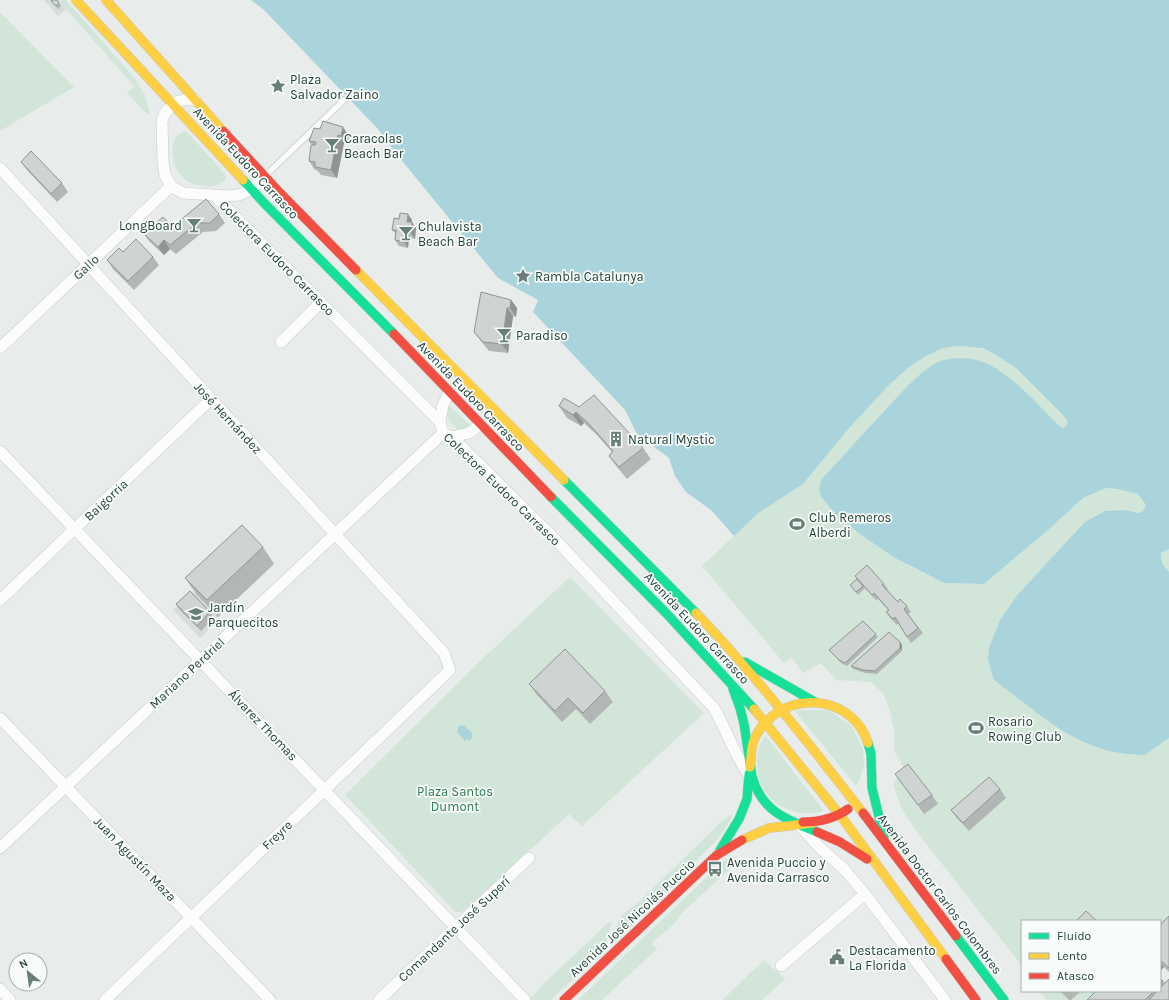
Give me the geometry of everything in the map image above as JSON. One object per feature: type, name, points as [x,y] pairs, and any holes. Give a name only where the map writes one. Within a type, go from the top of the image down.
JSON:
[{"type":"main road","name":"Avenida Eudoro Carrasco","points":[[76,0],[252,189],[408,348],[480,425],[667,614],[765,722],[840,815]]},
{"type":"main road","name":"Avenida Eudoro Carrasco","points":[[106,0],[265,176],[682,599],[735,656],[855,803]]},
{"type":"main road","points":[[735,656],[814,702]]},
{"type":"main road","points":[[730,682],[742,716],[750,771]]},
{"type":"main road","points":[[750,771],[753,742],[765,722],[780,710],[797,703],[814,702],[831,705],[846,712],[858,724],[866,738],[871,754],[872,788],[885,843]]},
{"type":"main road","points":[[871,770],[865,788],[855,803],[840,815],[976,1000]]},
{"type":"main road","name":"Avenida José Nicolás Puccio","points":[[717,855],[739,819],[747,799],[750,771]]},
{"type":"main road","points":[[755,786],[766,804],[782,816],[798,825],[850,847],[878,868]]},
{"type":"main road","name":"Avenida Doctor Carlos Colombres","points":[[855,803],[1004,1000]]},
{"type":"main road","name":"Avenida José Nicolás Puccio","points":[[564,1000],[717,855],[747,837],[769,828],[813,823],[840,815]]},
{"type":"main road","points":[[782,816],[799,822],[813,823]]},
{"type":"street","points":[[195,100],[188,99],[173,104],[165,113],[162,122],[163,161],[165,175],[171,186],[183,193],[215,196],[238,195],[252,189],[265,176]]},
{"type":"street","name":"José Hernández","points":[[0,168],[444,653],[450,670]]},
{"type":"street","name":"Gallo","points":[[0,348],[171,186]]},
{"type":"street","name":"Colectora Eudoro Carrasco","points":[[215,196],[440,422],[448,435],[551,535],[714,708],[726,729],[739,760],[747,799]]},
{"type":"street","points":[[281,342],[321,302]]},
{"type":"street","points":[[440,422],[443,405],[449,392]]},
{"type":"street","name":"Baigorria","points":[[0,600],[212,399]]},
{"type":"street","name":"Mariano Perdriel","points":[[0,848],[335,534],[448,435],[469,433],[480,425]]},
{"type":"street","name":"Álvarez Thomas","points":[[0,451],[524,999]]},
{"type":"street","name":"Freyre","points":[[105,1000],[450,670]]},
{"type":"street","name":"Juan Agustín Maza","points":[[0,718],[270,1000]]},
{"type":"street","name":"Colectora Eudoro Carrasco","points":[[739,760],[750,771],[755,786]]},
{"type":"street","points":[[798,825],[820,848],[844,869],[865,894],[945,1000]]},
{"type":"street","name":"Comandante José Superí","points":[[379,1000],[529,858]]},
{"type":"street","points":[[781,966],[865,894]]},
{"type":"street","points":[[0,989],[10,1000]]},
{"type":"lane","points":[[265,176],[344,100]]},
{"type":"shaded area","points":[[44,0],[58,0],[66,9],[58,16]]},
{"type":"shaded area","name":"Jardín Parquecitos","points":[[193,591],[220,619],[200,638],[173,610]]},
{"type":"green space","points":[[58,0],[66,0],[132,75],[141,88],[149,108],[150,113],[148,115],[127,93],[134,86]]},
{"type":"green space","points":[[0,12],[74,87],[0,131]]},
{"type":"green space","points":[[186,131],[225,174],[226,180],[214,186],[195,185],[179,173],[175,165],[172,148],[174,141],[179,135]]},
{"type":"green space","name":"Rosario Rowing Club","points":[[959,346],[975,347],[996,354],[1006,360],[1036,386],[1062,414],[1068,422],[1067,427],[1062,428],[1055,423],[1039,405],[1011,379],[988,364],[925,371],[908,386],[871,425],[836,514],[861,535],[895,558],[944,583],[984,584],[1047,531],[1083,498],[1106,488],[1116,489],[1138,494],[1146,505],[1143,511],[1139,513],[1125,510],[1039,571],[1018,594],[1000,620],[994,680],[1061,730],[1090,745],[1105,750],[1145,755],[1169,738],[1169,920],[1161,929],[1161,920],[1021,920],[1021,965],[920,836],[902,810],[893,784],[904,769],[894,749],[894,730],[890,711],[883,693],[870,682],[836,680],[821,663],[803,673],[791,657],[784,663],[702,566],[757,514],[803,484],[850,427],[888,386],[909,367],[926,356],[943,348]]},
{"type":"green space","points":[[450,406],[469,424],[468,427],[457,429],[452,424],[446,412]]},
{"type":"green space","points":[[1169,549],[1169,572],[1163,563],[1161,553]]},
{"type":"green space","name":"Plaza Santos Dumont","points":[[570,577],[704,713],[582,826],[569,814],[467,908],[461,912],[455,912],[345,795],[480,661]]},
{"type":"green space","points":[[828,710],[851,725],[863,749],[864,765],[856,786],[795,711]]},
{"type":"green space","points":[[765,735],[824,811],[799,813],[777,804],[769,796],[762,786],[758,774],[757,761],[758,749]]},
{"type":"green space","points":[[733,814],[723,832],[714,843],[617,940],[615,939],[614,934],[622,915],[642,899],[724,819]]},
{"type":"green space","points":[[732,857],[732,867],[681,914],[674,924],[652,943],[657,949],[602,1000],[578,1000],[712,872],[714,873],[718,869],[717,867],[725,860]]},
{"type":"green space","points":[[610,921],[611,923],[605,949],[551,1000],[528,1000],[538,991],[540,987]]},
{"type":"green space","points":[[764,960],[785,979],[762,1000],[722,1000]]},
{"type":"green space","points":[[1041,992],[1104,992],[1098,1000],[1046,1000]]},
{"type":"water","points":[[251,0],[1169,0],[1169,549],[1161,553],[1161,558],[1169,572],[1169,738],[1145,755],[1125,754],[1090,745],[1061,730],[994,680],[988,659],[989,648],[1000,620],[1018,594],[1085,522],[1105,511],[1125,510],[1139,513],[1143,511],[1146,505],[1138,494],[1106,488],[1083,498],[1047,531],[984,584],[944,583],[895,558],[861,535],[836,514],[821,497],[819,488],[822,479],[907,387],[928,368],[941,361],[953,358],[965,358],[988,364],[1002,372],[1021,387],[1062,428],[1066,427],[1068,422],[1062,414],[1016,368],[983,348],[959,346],[943,348],[926,356],[909,367],[888,386],[850,427],[803,484],[757,514],[734,536],[712,511],[686,492],[675,476],[669,458],[637,434],[625,410],[533,312],[538,300],[498,278],[377,128],[264,10]]},
{"type":"water","points":[[460,725],[464,725],[473,734],[471,735],[473,737],[469,741],[467,739],[465,741],[457,732],[457,728]]},
{"type":"building","points":[[57,0],[59,3],[56,6],[51,1]]},
{"type":"building","points":[[323,121],[343,127],[341,136],[338,135],[331,170],[315,167],[315,162],[309,161],[311,145],[315,145],[316,142],[309,141],[314,128],[320,129]]},
{"type":"building","points":[[31,151],[62,183],[51,194],[21,162]]},
{"type":"building","points":[[206,199],[219,214],[210,223],[197,223],[170,245],[164,240],[158,247],[143,233],[149,227],[151,230],[158,225],[156,223],[163,217],[172,227]]},
{"type":"building","points":[[400,213],[408,214],[407,222],[412,222],[411,233],[405,232],[404,242],[395,240],[396,230],[392,230],[394,218],[399,219]]},
{"type":"building","points":[[136,239],[153,257],[128,281],[107,260],[119,248],[123,252]]},
{"type":"building","points":[[481,292],[511,300],[510,308],[507,308],[502,344],[483,342],[474,332]]},
{"type":"building","name":"Natural Mystic","points":[[594,395],[643,448],[619,467],[609,456],[613,451],[588,423],[576,412],[573,415],[559,406],[564,398],[579,407]]},
{"type":"building","points":[[242,525],[263,547],[207,600],[185,578]]},
{"type":"building","points":[[867,565],[884,584],[882,585],[898,602],[900,599],[907,606],[904,609],[918,628],[907,637],[895,617],[893,619],[886,612],[889,610],[874,593],[872,595],[855,576]]},
{"type":"building","points":[[857,579],[863,586],[856,592],[850,585]]},
{"type":"building","points":[[190,591],[210,612],[197,626],[176,604]]},
{"type":"building","points":[[863,621],[876,634],[845,663],[839,660],[829,650]]},
{"type":"building","points":[[889,632],[900,642],[900,648],[875,671],[863,670],[851,666]]},
{"type":"building","points":[[565,649],[605,691],[583,713],[568,698],[555,711],[529,684]]},
{"type":"building","points":[[908,764],[932,795],[918,805],[895,774]]},
{"type":"building","points":[[989,777],[1000,789],[963,823],[951,810]]},
{"type":"building","points":[[1086,911],[1096,920],[1077,920]]},
{"type":"building","points":[[1169,916],[1169,968],[1161,961],[1161,924]]},
{"type":"building","points":[[1169,979],[1169,1000],[1149,1000],[1156,992],[1161,992],[1161,987]]},
{"type":"building","points":[[1095,992],[1153,992],[1145,1000],[1087,1000]]},
{"type":"traffic: fast","points":[[243,180],[394,334]]},
{"type":"traffic: fast","points":[[564,480],[696,613]]},
{"type":"traffic: fast","points":[[551,497],[667,614],[754,709]]},
{"type":"traffic: fast","points":[[745,662],[815,702]]},
{"type":"traffic: fast","points":[[733,689],[744,724],[752,776],[756,788],[762,798],[777,813],[795,823],[817,832]]},
{"type":"traffic: fast","points":[[868,743],[871,754],[872,788],[884,837]]},
{"type":"traffic: fast","points":[[720,850],[739,819],[747,799],[749,774]]},
{"type":"traffic: fast","points":[[956,936],[1004,1000]]},
{"type":"traffic: slow","points":[[76,0],[243,180]]},
{"type":"traffic: slow","points":[[106,0],[223,131]]},
{"type":"traffic: slow","points":[[356,270],[564,480]]},
{"type":"traffic: slow","points":[[696,613],[803,736],[863,813]]},
{"type":"traffic: slow","points":[[750,767],[753,743],[760,729],[766,722],[779,712],[793,705],[808,703],[823,704],[838,708],[851,717],[861,728],[868,743]]},
{"type":"traffic: slow","points":[[754,709],[840,815],[946,959]]},
{"type":"traffic: slow","points":[[742,840],[769,828],[813,823]]},
{"type":"traffic: jam","points":[[223,131],[279,192],[356,270]]},
{"type":"traffic: jam","points":[[394,334],[551,497]]},
{"type":"traffic: jam","points":[[803,822],[827,819],[848,809]]},
{"type":"traffic: jam","points":[[863,813],[956,936]]},
{"type":"traffic: jam","points":[[817,832],[840,842],[867,859]]},
{"type":"traffic: jam","points":[[564,1000],[717,855],[742,840]]},
{"type":"traffic: jam","points":[[946,959],[976,1000]]},
{"type":"place","name":"Plaza Salvador Zaino","points":[[278,86]]},
{"type":"place","name":"Caracolas Beach Bar","points":[[332,145]]},
{"type":"place","name":"LongBoard","points":[[194,225]]},
{"type":"place","name":"Chulavista Beach Bar","points":[[406,233]]},
{"type":"place","name":"Rambla Catalunya","points":[[523,276]]},
{"type":"place","name":"Paradiso","points":[[504,335]]},
{"type":"place","name":"Natural Mystic","points":[[616,439]]},
{"type":"place","name":"Club Remeros Alberdi","points":[[797,524]]},
{"type":"place","name":"Jardín Parquecitos","points":[[196,614]]},
{"type":"place","name":"Rosario Rowing Club","points":[[976,728]]},
{"type":"place","name":"Avenida Puccio y Avenida Carrasco","points":[[715,869]]},
{"type":"place","name":"Destacamento La Florida","points":[[837,957]]}]
